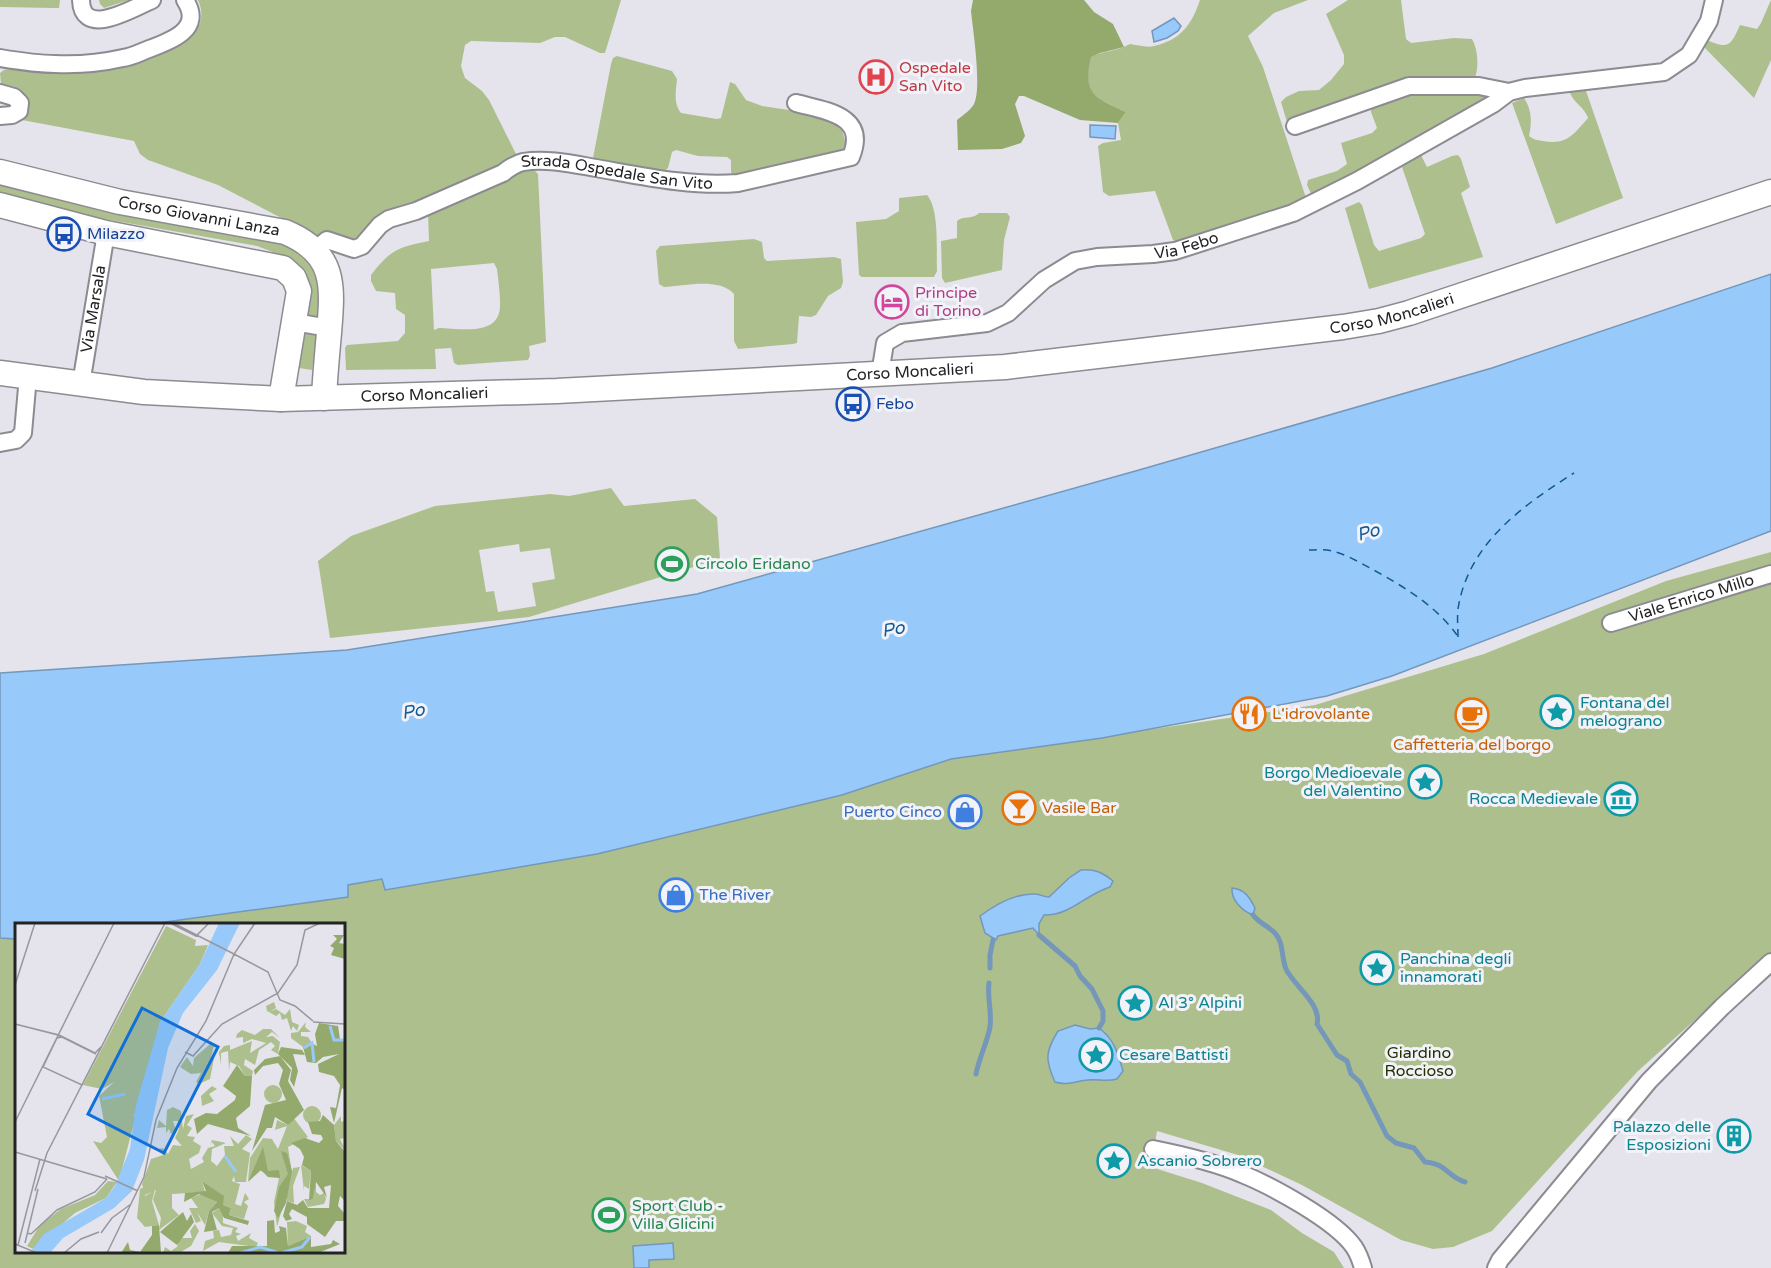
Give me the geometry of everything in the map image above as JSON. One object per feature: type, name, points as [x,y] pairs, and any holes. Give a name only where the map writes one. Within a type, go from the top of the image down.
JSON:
[{"type":"main road","name":"Corso Giovanni Lanza","points":[[0,172],[120,202],[285,232],[315,250]]},
{"type":"main road","name":"Corso Moncalieri","points":[[0,373],[144,392],[281,399],[556,391],[1005,367],[1379,321],[1771,192]]},
{"type":"main road","name":"Corso Giovanni Lanza","points":[[0,206],[106,233],[283,268],[294,278],[299,291],[281,399]]},
{"type":"main road","points":[[315,250],[326,267],[332,287],[324,398]]},
{"type":"street","points":[[81,0],[86,13],[93,19],[105,21],[152,0]]},
{"type":"street","points":[[0,58],[54,64],[125,58],[171,40],[186,30],[190,22],[190,10],[185,0]]},
{"type":"street","name":"Via Febo","points":[[1295,126],[1409,86],[1479,86],[1509,92],[1551,84],[1664,72],[1689,55],[1709,21],[1714,0]]},
{"type":"street","name":"Via Febo","points":[[880,374],[885,344],[902,333],[987,323],[1008,313],[1044,280],[1075,261],[1096,257],[1174,251],[1293,213],[1357,182],[1493,104],[1509,92]]},
{"type":"street","points":[[0,93],[15,97],[20,103],[19,111],[12,115],[0,116]]},
{"type":"street","name":"Strada Ospedale San Vito","points":[[315,250],[327,240],[354,249],[362,246],[380,225],[389,219],[425,207],[523,162],[570,164],[671,180],[724,184],[738,183],[851,157],[856,145],[848,121],[842,116],[796,103]]},
{"type":"street","name":"Via Marsala","points":[[81,384],[106,233]]},
{"type":"street","points":[[294,322],[329,328]]},
{"type":"street","points":[[0,443],[16,440],[24,433],[28,376]]},
{"type":"street","name":"Viale Enrico Millo","points":[[1611,623],[1771,574]]},
{"type":"street","points":[[1496,1268],[1500,1260],[1649,1081],[1722,1007],[1771,962]]},
{"type":"street","points":[[1153,1149],[1242,1173],[1301,1204],[1341,1233],[1353,1246],[1363,1268]]},
{"type":"green space","points":[[0,0],[60,0],[59,8],[53,8],[0,7]]},
{"type":"green space","points":[[99,0],[129,0],[104,8]]},
{"type":"green space","points":[[198,0],[621,0],[605,53],[600,53],[565,37],[555,37],[540,43],[471,41],[465,45],[461,66],[465,78],[482,91],[489,100],[517,156],[353,241],[328,231],[314,238],[291,223],[218,185],[148,160],[140,154],[134,141],[22,120],[26,115],[26,100],[15,87],[1,84],[0,73],[4,70],[85,69],[130,62],[177,46],[193,34],[201,19]]},
{"type":"green space","points":[[973,0],[1084,0],[1094,12],[1113,24],[1124,47],[1091,57],[1088,79],[1090,87],[1099,98],[1126,112],[1118,123],[1080,120],[1024,96],[1019,96],[1015,104],[1025,136],[1021,143],[1002,149],[958,150],[957,120],[974,104],[976,96],[976,59],[971,11]]},
{"type":"green space","points":[[1200,0],[1308,0],[1274,13],[1248,36],[1263,67],[1306,198],[1303,201],[1178,242],[1173,240],[1155,191],[1109,196],[1103,192],[1098,146],[1121,140],[1118,123],[1126,112],[1098,98],[1093,93],[1088,80],[1088,70],[1090,57],[1095,55],[1130,44],[1151,47],[1171,40],[1189,24]]},
{"type":"green space","points":[[1348,0],[1401,0],[1406,39],[1411,43],[1454,38],[1472,39],[1477,58],[1475,78],[1287,122],[1281,102],[1299,91],[1319,90],[1344,64],[1344,55],[1326,14]]},
{"type":"green space","points":[[1771,0],[1771,60],[1754,98],[1703,46],[1707,40],[1720,45],[1728,44],[1740,25],[1757,29]]},
{"type":"green space","points":[[617,56],[672,71],[677,79],[676,101],[681,113],[721,118],[730,82],[735,84],[746,100],[762,106],[789,110],[835,122],[842,129],[846,145],[844,152],[733,175],[731,160],[727,157],[698,156],[676,150],[672,152],[668,168],[663,172],[594,161],[611,64],[613,58]]},
{"type":"green space","points":[[1572,88],[1585,88],[1623,198],[1556,224],[1512,103],[1524,98],[1527,103],[1531,116],[1529,136],[1551,142],[1564,140],[1588,118],[1572,97],[1570,93]]},
{"type":"green space","points":[[1411,92],[1488,94],[1492,97],[1313,198],[1307,185],[1308,180],[1337,171],[1347,164],[1341,143],[1372,133],[1377,128],[1371,106]]},
{"type":"green space","points":[[1418,154],[1421,155],[1427,167],[1452,156],[1458,155],[1461,159],[1470,187],[1461,193],[1483,257],[1369,289],[1345,208],[1359,202],[1362,205],[1374,245],[1379,251],[1421,238],[1425,234],[1402,167],[1402,162]]},
{"type":"green space","points":[[532,168],[538,174],[546,342],[529,346],[528,360],[458,365],[454,363],[451,348],[435,349],[436,369],[346,370],[345,348],[347,345],[398,341],[405,333],[405,315],[396,309],[395,293],[376,291],[371,281],[371,275],[378,266],[396,251],[429,241],[428,212],[517,170]],"holes":[[[494,263],[497,269],[500,304],[495,320],[482,328],[434,330],[431,269]]]},
{"type":"green space","points":[[0,182],[286,243],[313,264],[320,279],[319,319],[308,317],[309,288],[300,270],[293,263],[271,251],[257,246],[65,212],[0,196]]},
{"type":"green space","points":[[927,195],[936,221],[937,271],[934,277],[862,277],[859,275],[856,222],[886,219],[899,211],[899,198]]},
{"type":"green space","points":[[979,213],[1007,213],[1010,217],[1004,240],[1002,270],[945,283],[942,278],[941,241],[957,238],[957,221]]},
{"type":"green space","points":[[754,239],[762,242],[764,258],[767,261],[834,257],[841,259],[843,282],[841,288],[828,296],[816,315],[799,316],[797,343],[738,349],[734,341],[734,294],[728,289],[711,284],[664,287],[659,284],[656,251],[660,246]]},
{"type":"green space","points":[[305,333],[317,335],[312,370],[299,368]]},
{"type":"green space","name":"Circolo Eridano","points":[[611,488],[624,506],[695,499],[717,517],[720,559],[529,617],[330,638],[318,561],[351,536],[435,506],[550,494],[569,496]],"holes":[[[519,544],[520,552],[550,548],[555,579],[532,583],[536,606],[498,612],[494,591],[486,592],[479,550]]]},
{"type":"green space","name":"Giardino Roccioso","points":[[1771,552],[1771,952],[1638,1071],[1492,1231],[1453,1247],[1433,1249],[1401,1240],[1302,1185],[1238,1155],[1157,1131],[1151,1167],[1202,1183],[1271,1210],[1302,1233],[1334,1252],[1344,1268],[0,1268],[0,938],[15,939],[15,1253],[345,1253],[345,923],[158,923],[348,896],[348,885],[383,879],[385,890],[597,854],[842,795],[951,759],[1315,705],[1484,654],[1666,581]]},
{"type":"water","points":[[1174,18],[1181,26],[1178,31],[1154,42],[1152,31]]},
{"type":"water","points":[[1090,125],[1116,126],[1115,139],[1090,137]]},
{"type":"water","name":"Po","points":[[1771,274],[1771,531],[1392,676],[1327,696],[1102,738],[951,759],[842,795],[597,854],[385,890],[382,879],[348,885],[348,897],[158,923],[15,923],[15,939],[0,938],[0,673],[347,650],[697,594],[1492,368]]},
{"type":"water","points":[[1081,870],[1098,872],[1113,881],[1110,887],[1062,912],[1044,915],[1039,924],[1039,935],[1033,928],[998,936],[996,940],[985,933],[980,916],[986,912],[1020,895],[1035,894],[1049,897]]},
{"type":"water","points":[[1232,888],[1244,892],[1249,898],[1255,908],[1253,915],[1238,904],[1233,897]]},
{"type":"water","points":[[1075,1025],[1090,1029],[1099,1028],[1112,1042],[1123,1071],[1117,1079],[1055,1082],[1048,1062],[1051,1045],[1058,1031]]},
{"type":"water","points":[[673,1243],[674,1259],[649,1260],[649,1268],[634,1268],[633,1246]]},
{"type":"waterway","points":[[1253,915],[1278,937],[1286,969],[1311,1002],[1315,1009],[1317,1024],[1337,1055],[1347,1061],[1351,1074],[1360,1082],[1387,1136],[1396,1143],[1414,1148],[1425,1162],[1438,1165],[1465,1182]]},
{"type":"waterway","points":[[1039,935],[1075,966],[1080,976],[1092,989],[1103,1011],[1103,1021],[1099,1028]]},
{"type":"waterway","points":[[990,968],[993,940]]},
{"type":"waterway","points":[[976,1074],[990,1027],[989,983]]},
{"type":"ferry route","points":[[1458,637],[1458,609],[1464,586],[1485,546],[1517,513],[1574,473]]},
{"type":"ferry route","points":[[1309,550],[1337,552],[1382,575],[1429,605],[1457,635]]},
{"type":"place","name":"Ospedale San Vito","points":[[876,77]]},
{"type":"place","name":"Milazzo","points":[[64,234]]},
{"type":"place","name":"Principe di Torino","points":[[892,302]]},
{"type":"place","name":"Febo","points":[[853,404]]},
{"type":"place","name":"Circolo Eridano","points":[[672,564]]},
{"type":"place","name":"Fontana del melograno","points":[[1557,712]]},
{"type":"place","name":"L'idrovolante","points":[[1249,714]]},
{"type":"place","name":"Caffetteria del borgo","points":[[1472,715]]},
{"type":"place","name":"Borgo Medioevale del Valentino","points":[[1425,782]]},
{"type":"place","name":"Rocca Medievale","points":[[1621,799]]},
{"type":"place","name":"Vasile Bar","points":[[1019,808]]},
{"type":"place","name":"Puerto Cinco","points":[[965,812]]},
{"type":"place","name":"The River","points":[[676,895]]},
{"type":"place","name":"Panchina degli innamorati","points":[[1377,968]]},
{"type":"place","name":"Al 3° Alpini","points":[[1135,1003]]},
{"type":"place","name":"Cesare Battisti","points":[[1096,1055]]},
{"type":"place","name":"Palazzo delle Esposizioni","points":[[1734,1136]]},
{"type":"place","name":"Ascanio Sobrero","points":[[1114,1161]]},
{"type":"place","name":"Sport Club - Villa Glicini","points":[[609,1215]]}]
